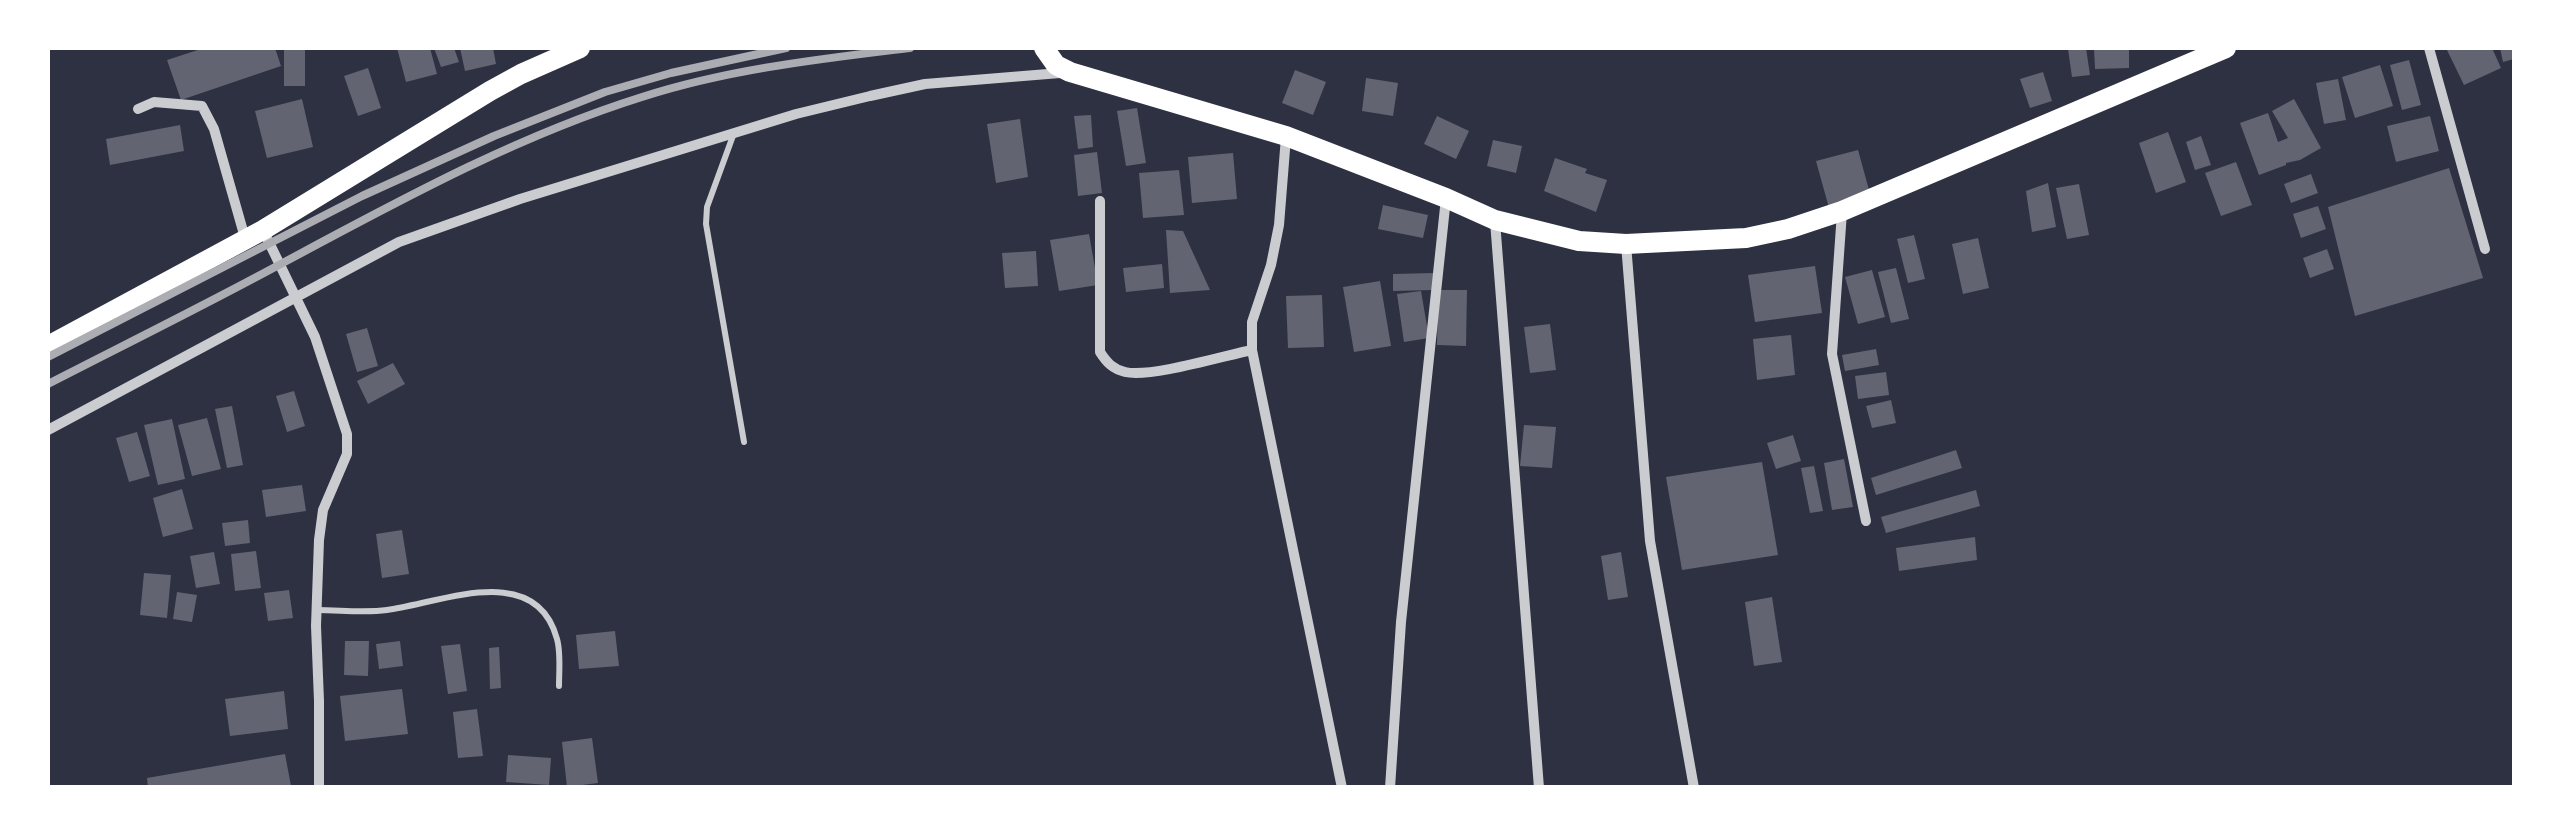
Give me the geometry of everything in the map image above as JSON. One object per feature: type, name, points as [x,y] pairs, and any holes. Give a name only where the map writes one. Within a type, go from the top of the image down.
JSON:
[{"type":"main road","points":[[48,346],[254,235],[490,91],[580,48]]},
{"type":"main road","points":[[1044,48],[1056,65],[1070,72],[1286,136],[1495,220],[1579,241],[1626,244],[1746,238],[1788,229],[1842,211],[2226,48]]},
{"type":"street","points":[[2429,48],[2485,249]]},
{"type":"street","points":[[48,430],[399,242],[520,199],[814,109],[925,84],[1070,72]]},
{"type":"street","points":[[138,109],[154,102],[202,106],[254,235],[296,296],[315,337],[348,434],[347,454],[323,510],[318,540],[319,788]]},
{"type":"street","points":[[1286,136],[1279,225],[1271,265],[1252,322],[1252,350],[1342,788]]},
{"type":"street","points":[[1390,788],[1401,622],[1446,198]]},
{"type":"street","points":[[1100,201],[1100,352],[1108,364],[1122,372],[1141,374],[1252,350]]},
{"type":"street","points":[[1842,211],[1832,354],[1866,521]]},
{"type":"street","points":[[1495,220],[1539,788]]},
{"type":"street","points":[[1626,244],[1650,542],[1694,788]]},
{"type":"lane","points":[[734,132],[708,207],[706,224],[744,442]]},
{"type":"lane","points":[[317,610],[386,610],[478,593],[522,596],[544,612],[558,640],[559,686]]},
{"type":"building","points":[[204,48],[275,48],[281,66],[181,100],[167,60]]},
{"type":"building","points":[[284,48],[305,48],[305,86],[284,86]]},
{"type":"building","points":[[397,48],[430,48],[437,74],[406,82]]},
{"type":"building","points":[[434,48],[454,48],[459,62],[441,67]]},
{"type":"building","points":[[460,48],[493,48],[496,64],[465,71]]},
{"type":"building","points":[[2086,48],[2090,75],[2072,77],[2068,49]]},
{"type":"building","points":[[2094,48],[2129,48],[2129,68],[2095,69]]},
{"type":"building","points":[[2446,48],[2492,48],[2501,68],[2464,85]]},
{"type":"building","points":[[2500,48],[2514,48],[2514,59],[2503,62]]},
{"type":"building","points":[[2409,60],[2421,105],[2402,110],[2390,65]]},
{"type":"building","points":[[2380,65],[2393,106],[2355,118],[2342,77]]},
{"type":"building","points":[[368,68],[381,108],[358,116],[344,76]]},
{"type":"building","points":[[1295,70],[1326,82],[1313,115],[1282,103]]},
{"type":"building","points":[[2043,72],[2052,101],[2030,108],[2020,79]]},
{"type":"building","points":[[1366,78],[1398,83],[1393,116],[1362,111]]},
{"type":"building","points":[[2338,79],[2346,120],[2324,124],[2316,83]]},
{"type":"building","points":[[302,99],[313,147],[267,158],[255,111]]},
{"type":"building","points":[[2294,99],[2321,148],[2259,175],[2240,123],[2268,113],[2278,142],[2288,138],[2272,111]]},
{"type":"building","points":[[1137,108],[1146,163],[1126,166],[1117,111]]},
{"type":"building","points":[[1091,115],[1093,147],[1078,149],[1074,116]]},
{"type":"building","points":[[1437,116],[1469,131],[1456,159],[1424,144]]},
{"type":"building","points":[[2430,116],[2439,151],[2396,162],[2387,126]]},
{"type":"building","points":[[1020,119],[1028,177],[996,183],[987,124]]},
{"type":"building","points":[[180,125],[184,151],[110,165],[106,139]]},
{"type":"building","points":[[2168,132],[2186,182],[2156,193],[2139,143]]},
{"type":"building","points":[[2201,136],[2211,165],[2195,170],[2186,142]]},
{"type":"building","points":[[1493,140],[1522,146],[1516,173],[1487,166]]},
{"type":"building","points":[[1858,150],[1871,197],[1829,208],[1816,161]]},
{"type":"building","points":[[1097,152],[1102,193],[1078,196],[1074,155]]},
{"type":"building","points":[[1233,153],[1237,199],[1192,203],[1188,157]]},
{"type":"building","points":[[1555,158],[1607,180],[1596,212],[1544,191]]},
{"type":"building","points":[[2236,162],[2252,205],[2221,216],[2205,173]]},
{"type":"building","points":[[2449,168],[2483,278],[2355,316],[2328,207]]},
{"type":"building","points":[[1179,170],[1184,215],[1143,218],[1139,173]]},
{"type":"building","points":[[2311,174],[2318,193],[2291,203],[2284,184]]},
{"type":"building","points":[[2048,183],[2056,227],[2032,232],[2026,191]]},
{"type":"building","points":[[2079,184],[2089,235],[2067,239],[2056,188]]},
{"type":"building","points":[[1383,205],[1428,215],[1423,238],[1378,229]]},
{"type":"building","points":[[2318,206],[2326,229],[2301,238],[2293,214]]},
{"type":"building","points":[[1166,230],[1183,231],[1210,290],[1170,293]]},
{"type":"building","points":[[1089,234],[1098,285],[1059,291],[1050,240]]},
{"type":"building","points":[[1914,235],[1925,279],[1908,283],[1897,239]]},
{"type":"building","points":[[1978,238],[1989,288],[1963,294],[1952,244]]},
{"type":"building","points":[[2327,249],[2334,269],[2310,278],[2303,258]]},
{"type":"building","points":[[1036,251],[1038,286],[1005,288],[1002,253]]},
{"type":"building","points":[[1162,264],[1164,288],[1126,292],[1123,268]]},
{"type":"building","points":[[1815,266],[1822,313],[1755,322],[1748,275]]},
{"type":"building","points":[[1896,268],[1909,319],[1891,323],[1878,272]]},
{"type":"building","points":[[1872,270],[1885,317],[1858,324],[1845,277]]},
{"type":"building","points":[[1433,273],[1433,290],[1393,291],[1393,274]]},
{"type":"building","points":[[1380,281],[1391,346],[1354,352],[1343,287]]},
{"type":"building","points":[[1438,290],[1467,290],[1466,346],[1437,345]]},
{"type":"building","points":[[1421,291],[1429,338],[1404,342],[1397,294]]},
{"type":"building","points":[[1322,295],[1324,347],[1288,348],[1286,296]]},
{"type":"building","points":[[1550,324],[1556,370],[1530,373],[1524,327]]},
{"type":"building","points":[[367,328],[378,366],[357,372],[346,334]]},
{"type":"building","points":[[1791,335],[1795,375],[1757,380],[1753,339]]},
{"type":"building","points":[[1876,349],[1879,365],[1845,371],[1842,355]]},
{"type":"building","points":[[393,363],[405,384],[368,404],[357,381]]},
{"type":"building","points":[[1886,372],[1889,395],[1858,399],[1855,376]]},
{"type":"building","points":[[294,391],[305,426],[287,432],[276,396]]},
{"type":"building","points":[[1891,400],[1896,423],[1872,428],[1866,406]]},
{"type":"building","points":[[232,406],[243,465],[227,468],[215,409]]},
{"type":"building","points":[[207,418],[221,469],[192,476],[178,425]]},
{"type":"building","points":[[172,419],[185,479],[158,485],[144,425]]},
{"type":"building","points":[[1524,425],[1556,427],[1552,468],[1520,466]]},
{"type":"building","points":[[137,432],[150,476],[129,482],[116,438]]},
{"type":"building","points":[[1793,435],[1801,461],[1776,469],[1767,443]]},
{"type":"building","points":[[1956,450],[1962,468],[1876,495],[1871,478]]},
{"type":"building","points":[[1844,459],[1853,507],[1832,510],[1824,463]]},
{"type":"building","points":[[1762,462],[1778,555],[1682,570],[1666,477]]},
{"type":"building","points":[[1814,466],[1823,511],[1810,513],[1801,468]]},
{"type":"building","points":[[302,485],[306,511],[266,517],[262,490]]},
{"type":"building","points":[[182,489],[193,529],[163,537],[153,498]]},
{"type":"building","points":[[1976,490],[1980,506],[1886,533],[1881,517]]},
{"type":"building","points":[[248,520],[250,543],[225,546],[222,523]]},
{"type":"building","points":[[402,530],[409,574],[382,578],[376,534]]},
{"type":"building","points":[[1975,537],[1977,560],[1899,571],[1896,548]]},
{"type":"building","points":[[256,551],[261,588],[235,591],[231,554]]},
{"type":"building","points":[[214,552],[220,584],[196,588],[190,556]]},
{"type":"building","points":[[1621,552],[1628,597],[1608,600],[1601,556]]},
{"type":"building","points":[[144,573],[171,575],[167,618],[140,615]]},
{"type":"building","points":[[289,590],[293,618],[268,621],[264,593]]},
{"type":"building","points":[[177,592],[197,595],[192,622],[173,619]]},
{"type":"building","points":[[1772,597],[1782,662],[1754,666],[1745,602]]},
{"type":"building","points":[[615,631],[619,666],[579,669],[576,635]]},
{"type":"building","points":[[345,641],[369,641],[368,676],[344,675]]},
{"type":"building","points":[[400,641],[403,666],[379,669],[376,644]]},
{"type":"building","points":[[460,644],[467,691],[448,694],[441,646]]},
{"type":"building","points":[[499,647],[501,688],[490,689],[489,648]]},
{"type":"building","points":[[402,689],[408,734],[345,741],[340,696]]},
{"type":"building","points":[[284,691],[288,729],[230,736],[225,699]]},
{"type":"building","points":[[477,709],[483,756],[458,758],[453,712]]},
{"type":"building","points":[[592,738],[598,783],[567,787],[562,742]]},
{"type":"building","points":[[285,754],[291,786],[148,788],[147,778]]},
{"type":"building","points":[[508,755],[551,758],[549,785],[506,782]]},
{"type":"railway","points":[[48,357],[362,196],[494,136],[605,92],[786,48]]},
{"type":"railway","points":[[48,384],[456,173],[594,113],[675,87],[741,72],[910,48]]}]
